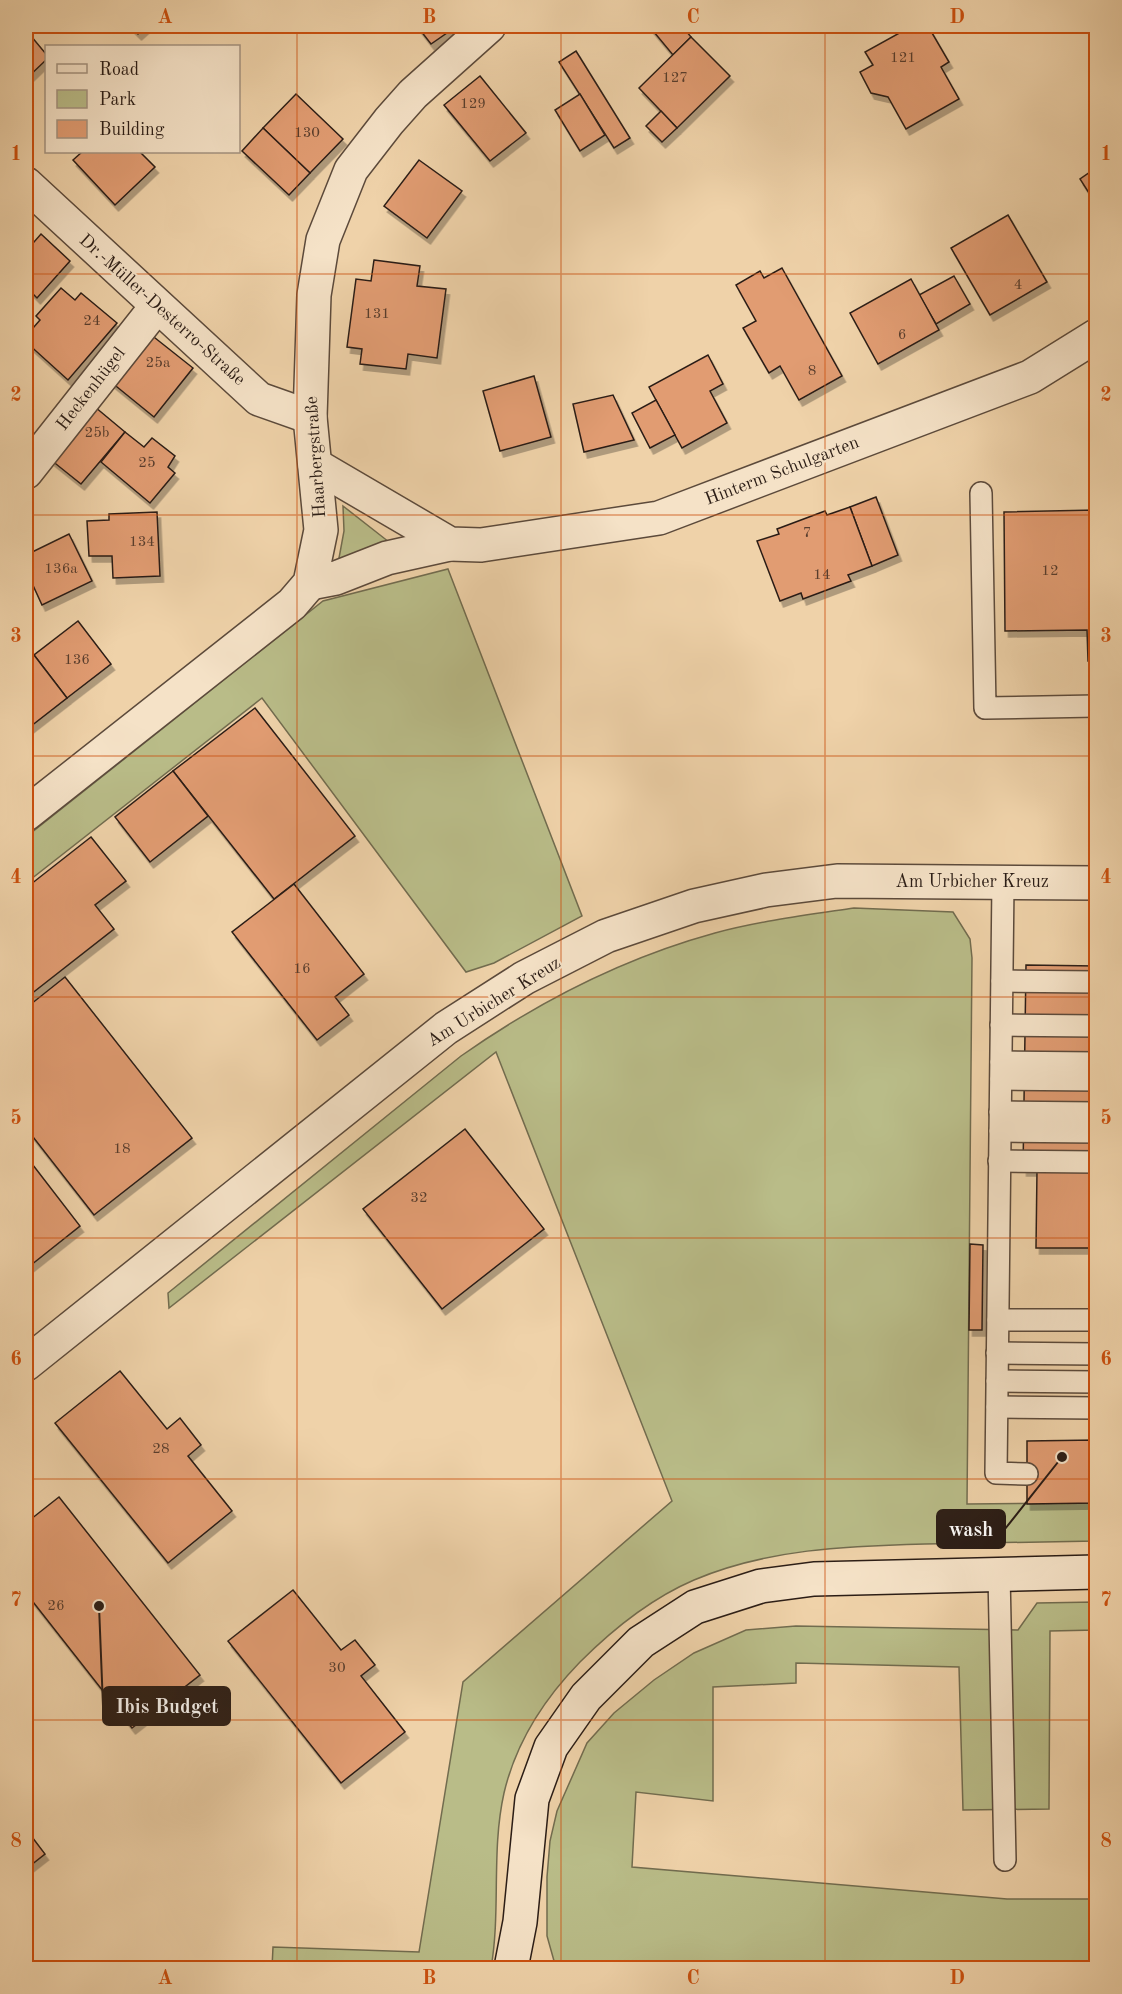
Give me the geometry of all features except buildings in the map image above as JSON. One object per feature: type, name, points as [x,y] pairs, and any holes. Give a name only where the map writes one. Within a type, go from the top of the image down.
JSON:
[{"type":"street","name":"Haarbergstraße","points":[[26,814],[292,604],[310,583],[321,530],[310,417],[314,295],[323,240],[351,170],[413,94],[489,26]]},
{"type":"street","name":"Dr.-Müller-Desterro-Straße","points":[[26,184],[259,399],[310,417]]},
{"type":"street","name":"Heckenhügel","points":[[26,472],[157,306]]},
{"type":"street","name":"Hinterm Schulgarten","points":[[310,583],[336,578],[387,558],[450,544],[481,545],[659,518],[1030,377],[1096,336]]},
{"type":"street","name":"Hinterm Schulgarten","points":[[315,465],[450,544]]},
{"type":"street","name":"Am Urbicher Kreuz","points":[[26,1364],[446,1028],[524,978],[606,936],[694,906],[778,889],[837,881],[1096,883]]},
{"type":"street","points":[[512,1968],[520,1922],[532,1799],[551,1747],[586,1696],[641,1642],[695,1607],[761,1586],[814,1579],[1096,1572]]},
{"type":"street","points":[[520,1922],[531,1968]]},
{"type":"lane","points":[[981,493],[985,708],[1096,706]]},
{"type":"lane","points":[[1003,883],[996,1473],[1027,1473]]},
{"type":"lane","points":[[1002,981],[1096,982]]},
{"type":"lane","points":[[1001,1018],[1096,1011]]},
{"type":"lane","points":[[1001,1018],[1096,1026]]},
{"type":"lane","points":[[1001,1070],[1096,1063]]},
{"type":"lane","points":[[1001,1070],[1096,1080]]},
{"type":"lane","points":[[1000,1122],[1096,1113]]},
{"type":"lane","points":[[1000,1122],[1096,1132]]},
{"type":"lane","points":[[999,1161],[1096,1162]]},
{"type":"lane","points":[[998,1320],[1096,1320]]},
{"type":"lane","points":[[997,1353],[1096,1354]]},
{"type":"lane","points":[[997,1381],[1096,1382]]},
{"type":"lane","points":[[997,1407],[1096,1408]]},
{"type":"lane","points":[[999,1574],[1005,1860]]},
{"type":"green space","points":[[343,506],[389,542],[337,569],[344,531]]},
{"type":"green space","points":[[448,569],[582,916],[494,963],[466,972],[262,698],[26,883],[26,837],[323,601]]},
{"type":"green space","points":[[854,908],[953,912],[970,939],[972,958],[967,1504],[1096,1503],[1096,1541],[895,1545],[807,1551],[750,1562],[678,1587],[633,1616],[580,1662],[543,1706],[524,1739],[509,1774],[500,1815],[491,1968],[272,1968],[273,1947],[419,1952],[463,1682],[672,1501],[496,1052],[169,1308],[168,1293],[461,1056],[551,1000],[615,969],[681,943],[749,925]]},
{"type":"green space","points":[[1096,1602],[1096,1630],[1050,1631],[1049,1809],[963,1810],[959,1667],[796,1663],[796,1683],[713,1687],[713,1801],[636,1792],[632,1867],[1007,1899],[1096,1899],[1096,1968],[556,1968],[547,1936],[547,1877],[550,1841],[557,1811],[587,1743],[614,1713],[654,1680],[694,1653],[746,1630],[796,1626],[1018,1630],[1037,1603]]},
{"type":"place","name":"wash","points":[[1062,1457]]},
{"type":"place","name":"Ibis Budget","points":[[99,1606]]}]
